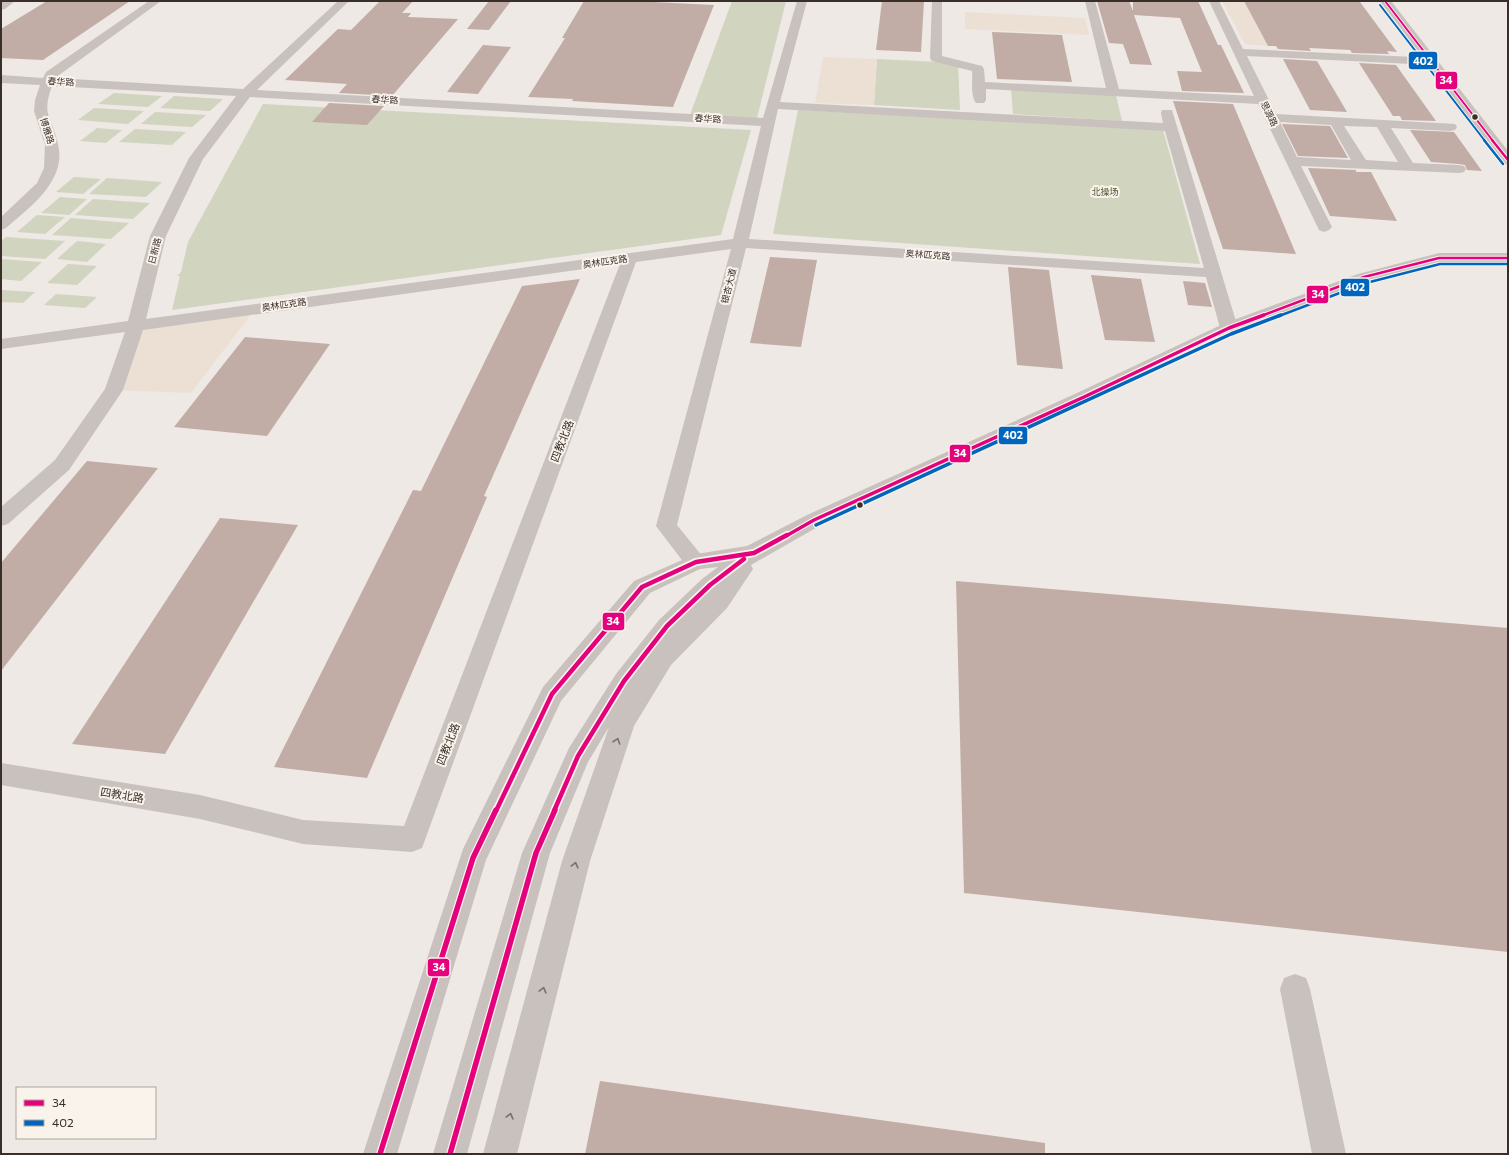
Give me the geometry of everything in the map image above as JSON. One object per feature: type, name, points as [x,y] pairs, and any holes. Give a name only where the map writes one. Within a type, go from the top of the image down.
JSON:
[{"type":"street","points":[[1,7],[10,1]]},
{"type":"street","name":"博雅路","points":[[1,225],[30,200],[43,185],[51,168],[52,145],[40,111],[41,100],[50,75],[156,1]]},
{"type":"street","name":"日新路","points":[[1,519],[62,466],[114,390],[136,325],[158,236],[196,158],[247,92],[344,1]]},
{"type":"street","name":"银杏大道","points":[[696,562],[666,526],[740,243],[773,105],[802,1]]},
{"type":"street","points":[[937,1],[936,58],[978,69],[981,116]]},
{"type":"street","points":[[1090,1],[1114,93]]},
{"type":"street","name":"思源路","points":[[1214,1],[1324,227]]},
{"type":"street","points":[[1385,1],[1508,160]]},
{"type":"street","points":[[1238,52],[1432,61]]},
{"type":"street","name":"春华路","points":[[1,79],[769,122]]},
{"type":"street","points":[[978,85],[1262,100]]},
{"type":"street","points":[[1161,95],[1229,328]]},
{"type":"street","points":[[773,105],[1171,127]]},
{"type":"street","points":[[1271,118],[1450,127]]},
{"type":"street","points":[[1335,121],[1361,164]]},
{"type":"street","points":[[1381,123],[1408,166]]},
{"type":"street","points":[[1292,160],[1459,169]]},
{"type":"street","name":"奥林匹克路","points":[[1,344],[740,243],[1213,273]]},
{"type":"street","name":"四教北路","points":[[1,774],[200,807],[303,832],[412,839],[630,258]]},
{"type":"street","points":[[450,1154],[536,853],[578,756],[624,681],[667,626],[710,585],[747,556],[814,520],[1084,397],[1229,328],[1364,277],[1386,271],[1439,258],[1508,258]]},
{"type":"street","points":[[380,1154],[473,858],[552,694],[642,587],[696,562],[754,553]]},
{"type":"street","points":[[500,1154],[576,861],[623,723],[663,658],[718,602],[754,553]]},
{"type":"street","points":[[1295,989],[1329,1154]]},
{"type":"green space","points":[[732,1],[786,1],[757,118],[690,115]]},
{"type":"green space","points":[[877,59],[958,63],[960,110],[874,105]]},
{"type":"green space","points":[[1011,89],[1116,95],[1122,121],[1013,114]]},
{"type":"green space","points":[[114,93],[162,96],[148,107],[98,104]]},
{"type":"green space","points":[[174,96],[223,99],[210,111],[160,108]]},
{"type":"green space","points":[[263,104],[751,130],[721,235],[172,310],[180,276],[177,276],[181,272],[188,242]]},
{"type":"green space","points":[[94,108],[144,111],[128,124],[78,120]]},
{"type":"green space","name":"北操场","points":[[798,110],[1163,130],[1200,264],[773,234]]},
{"type":"green space","points":[[155,112],[206,115],[192,127],[141,124]]},
{"type":"green space","points":[[97,128],[122,130],[106,143],[80,141]]},
{"type":"green space","points":[[135,129],[186,132],[172,145],[119,142]]},
{"type":"green space","points":[[74,177],[101,179],[83,194],[56,192]]},
{"type":"green space","points":[[107,178],[162,182],[146,197],[89,194]]},
{"type":"green space","points":[[60,197],[87,199],[69,215],[41,213]]},
{"type":"green space","points":[[93,199],[150,203],[133,219],[75,215]]},
{"type":"green space","points":[[37,215],[65,217],[45,234],[17,232]]},
{"type":"green space","points":[[71,218],[129,223],[111,239],[52,235]]},
{"type":"green space","points":[[6,237],[65,241],[45,259],[1,256],[1,241]]},
{"type":"green space","points":[[77,241],[106,244],[87,262],[57,259]]},
{"type":"green space","points":[[1,259],[42,262],[21,281],[1,279]]},
{"type":"green space","points":[[68,264],[97,266],[77,285],[47,283]]},
{"type":"green space","points":[[1,290],[35,292],[23,303],[1,302]]},
{"type":"green space","points":[[56,294],[97,297],[85,308],[44,305]]},
{"type":"shaded area","points":[[1222,1],[1244,1],[1268,46],[1245,44]]},
{"type":"shaded area","points":[[965,12],[1085,18],[1089,35],[965,29]]},
{"type":"shaded area","points":[[823,57],[877,59],[874,105],[815,103]]},
{"type":"shaded area","points":[[255,309],[191,393],[114,390],[136,325]]},
{"type":"building","points":[[47,1],[130,1],[43,60],[1,58],[1,29]]},
{"type":"building","points":[[380,1],[413,1],[402,13],[411,13],[408,17],[458,19],[392,96],[339,93],[347,84],[285,80],[338,29],[351,30]]},
{"type":"building","points":[[489,1],[511,1],[489,30],[467,29]]},
{"type":"building","points":[[584,1],[632,1],[714,5],[673,107],[528,97],[565,38],[562,38]]},
{"type":"building","points":[[882,1],[924,1],[921,52],[876,50]]},
{"type":"building","points":[[1097,1],[1129,1],[1133,11],[1133,1],[1198,1],[1218,45],[1221,45],[1244,93],[1182,91],[1177,71],[1202,72],[1180,18],[1134,15],[1152,65],[1130,64],[1123,44],[1109,43]]},
{"type":"building","points":[[1244,1],[1360,2],[1397,52],[1387,51],[1389,54],[1352,53],[1350,50],[1309,48],[1311,51],[1278,49],[1276,46],[1268,46]]},
{"type":"building","points":[[992,32],[1062,35],[1072,82],[997,79]]},
{"type":"building","points":[[483,45],[511,47],[478,94],[447,92]]},
{"type":"building","points":[[1283,59],[1317,61],[1347,112],[1310,110]]},
{"type":"building","points":[[1359,63],[1396,65],[1436,121],[1402,120],[1400,116],[1393,116]]},
{"type":"building","points":[[1173,101],[1233,104],[1296,254],[1223,249]]},
{"type":"building","points":[[329,103],[384,106],[367,125],[312,122]]},
{"type":"building","points":[[1282,124],[1330,126],[1348,158],[1298,156]]},
{"type":"building","points":[[1410,130],[1454,132],[1482,171],[1467,170],[1465,165],[1431,162]]},
{"type":"building","points":[[1308,168],[1371,172],[1397,221],[1330,216]]},
{"type":"building","points":[[770,257],[817,260],[801,347],[750,343]]},
{"type":"building","points":[[1008,267],[1049,270],[1063,369],[1017,365]]},
{"type":"building","points":[[1091,275],[1141,279],[1155,342],[1105,340]]},
{"type":"building","points":[[580,279],[484,496],[487,497],[367,778],[274,767],[413,490],[421,491],[522,286]]},
{"type":"building","points":[[1183,281],[1205,283],[1212,307],[1188,305]]},
{"type":"building","points":[[245,337],[330,344],[267,436],[174,427]]},
{"type":"building","points":[[87,461],[158,468],[1,671],[1,563]]},
{"type":"building","points":[[220,518],[298,525],[165,754],[72,744]]},
{"type":"building","points":[[956,581],[1508,628],[1508,952],[964,893]]},
{"type":"building","points":[[600,1081],[1045,1143],[1045,1154],[585,1154]]},
{"type":"transit line","name":"34","points":[[1385,1],[1508,160]]},
{"type":"transit line","name":"402","points":[[1380,5],[1503,164]]},
{"type":"transit line","name":"34","points":[[380,1154],[473,858],[552,694],[642,587],[696,562],[754,553],[814,520],[1084,397],[1229,328],[1364,277],[1439,258],[1508,258]]},
{"type":"transit line","name":"402","points":[[816,525],[1231,334],[1366,283],[1440,264],[1508,264]]},
{"type":"transit line","name":"34","points":[[450,1154],[536,853],[578,756],[624,681],[667,626],[710,585],[744,559]]}]
